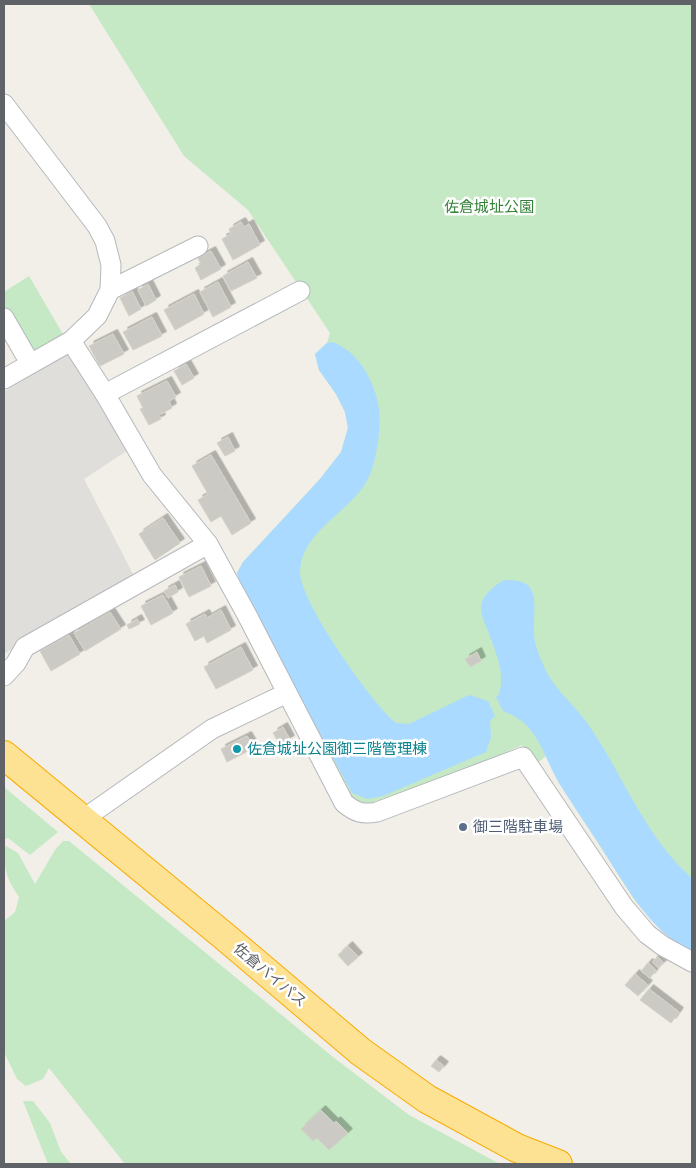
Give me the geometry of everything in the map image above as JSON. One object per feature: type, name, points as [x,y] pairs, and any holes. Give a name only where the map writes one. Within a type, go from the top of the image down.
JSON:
[{"type":"highway","name":"佐倉バイパス","points":[[4,755],[224,936],[361,1052],[427,1099],[517,1148],[558,1164]]},
{"type":"street","points":[[4,379],[71,341],[97,316],[110,290],[111,265],[105,241],[97,226],[6,113]]},
{"type":"street","points":[[110,290],[198,246]]},
{"type":"street","points":[[105,394],[300,290]]},
{"type":"street","points":[[4,318],[30,363]]},
{"type":"street","points":[[71,341],[105,394],[152,475],[208,544],[288,693],[344,803],[353,810],[365,814],[377,812],[523,757],[624,907],[647,934],[663,946],[692,962]]},
{"type":"street","points":[[4,676],[16,664],[25,647],[208,544]]},
{"type":"street","points":[[82,820],[212,729],[288,693]]},
{"type":"shaded area","points":[[69,353],[128,450],[84,479],[134,576],[4,654],[4,392]]},
{"type":"green space","name":"佐倉城址公園","points":[[89,4],[692,4],[692,952],[662,929],[636,902],[559,783],[546,756],[536,764],[522,745],[480,764],[362,806],[345,804],[237,573],[243,562],[320,479],[341,452],[348,428],[345,412],[336,394],[319,370],[315,354],[327,343],[330,333],[248,210],[184,156]]},
{"type":"green space","points":[[29,276],[64,336],[40,353],[30,350],[4,308],[4,292]]},
{"type":"green space","points":[[4,787],[58,832],[30,855],[8,838],[4,840]]},
{"type":"green space","points":[[63,841],[69,841],[333,1057],[409,1115],[500,1164],[125,1164],[49,1068],[43,1079],[26,1086],[17,1079],[4,1052],[4,921],[15,912],[19,897],[7,874],[4,849],[6,846],[18,853],[35,884],[55,850]]},
{"type":"green space","points":[[23,1101],[33,1101],[50,1123],[61,1152],[71,1164],[48,1164]]},
{"type":"water","points":[[332,342],[345,348],[360,363],[368,376],[378,403],[379,433],[374,463],[365,484],[357,495],[316,534],[308,545],[303,557],[300,571],[303,585],[311,604],[338,650],[355,674],[396,723],[409,724],[469,695],[488,701],[495,716],[490,721],[491,737],[486,752],[383,796],[367,799],[352,793],[242,589],[237,573],[243,562],[320,479],[341,452],[348,428],[345,412],[336,394],[319,370],[315,354],[327,343]]},
{"type":"water","points":[[505,580],[526,584],[531,590],[534,597],[535,639],[547,673],[588,724],[661,844],[675,862],[692,878],[692,952],[676,943],[650,919],[639,905],[559,783],[532,732],[525,724],[503,711],[496,697],[501,686],[499,662],[482,617],[481,604],[489,592]]},
{"type":"building","points":[[241,222],[244,227],[249,224],[260,245],[233,260],[222,239],[231,234],[229,229]]},
{"type":"building","points":[[211,251],[221,269],[201,280],[195,268],[201,264],[198,258]]},
{"type":"building","points":[[248,262],[257,278],[231,291],[223,276]]},
{"type":"building","points":[[218,282],[231,307],[213,317],[200,292]]},
{"type":"building","points":[[148,284],[156,300],[146,306],[138,290]]},
{"type":"building","points":[[132,291],[141,309],[129,316],[120,298]]},
{"type":"building","points":[[194,294],[204,314],[175,330],[164,310]]},
{"type":"building","points":[[152,317],[162,336],[133,350],[123,332]]},
{"type":"building","points":[[113,334],[124,354],[100,366],[89,346]]},
{"type":"building","points":[[186,364],[194,378],[182,385],[174,371]]},
{"type":"building","points":[[167,381],[176,397],[169,401],[172,408],[159,415],[161,419],[149,425],[140,409],[143,408],[137,396]]},
{"type":"building","points":[[228,437],[235,451],[225,456],[217,443]]},
{"type":"building","points":[[211,455],[251,523],[232,535],[221,516],[211,522],[198,500],[208,494],[192,466]]},
{"type":"building","points":[[163,518],[180,543],[155,560],[139,534]]},
{"type":"building","points":[[201,566],[211,586],[189,597],[179,577]]},
{"type":"building","points":[[175,585],[178,592],[168,598],[164,591]]},
{"type":"building","points":[[163,595],[173,613],[151,625],[141,606]]},
{"type":"building","points":[[221,610],[231,630],[207,643],[204,636],[195,641],[186,624],[205,614],[207,618]]},
{"type":"building","points":[[110,612],[121,629],[85,651],[74,633]]},
{"type":"building","points":[[137,619],[140,624],[129,629],[127,625]]},
{"type":"building","points":[[69,635],[80,654],[51,671],[40,651]]},
{"type":"building","points":[[241,647],[253,670],[216,689],[204,667]]},
{"type":"building","points":[[477,652],[481,661],[470,667],[465,659]]},
{"type":"building","points":[[283,727],[290,740],[280,745],[273,733]]},
{"type":"building","name":"佐倉城址公園御三階管理棟","points":[[247,736],[254,748],[227,762],[221,749]]},
{"type":"building","points":[[348,946],[358,957],[348,966],[338,955]]},
{"type":"building","points":[[657,957],[664,963],[658,968],[652,962]]},
{"type":"building","points":[[648,963],[656,970],[650,978],[641,971]]},
{"type":"building","points":[[635,974],[648,985],[638,996],[625,985]]},
{"type":"building","points":[[649,989],[679,1012],[671,1023],[640,1000]]},
{"type":"building","points":[[436,1060],[444,1066],[439,1072],[431,1066]]},
{"type":"building","points":[[321,1110],[348,1133],[329,1150],[317,1138],[313,1141],[301,1129]]},
{"type":"place","name":"佐倉城址公園御三階管理棟","points":[[237,749]]},
{"type":"place","name":"御三階駐車場","points":[[463,827]]}]
